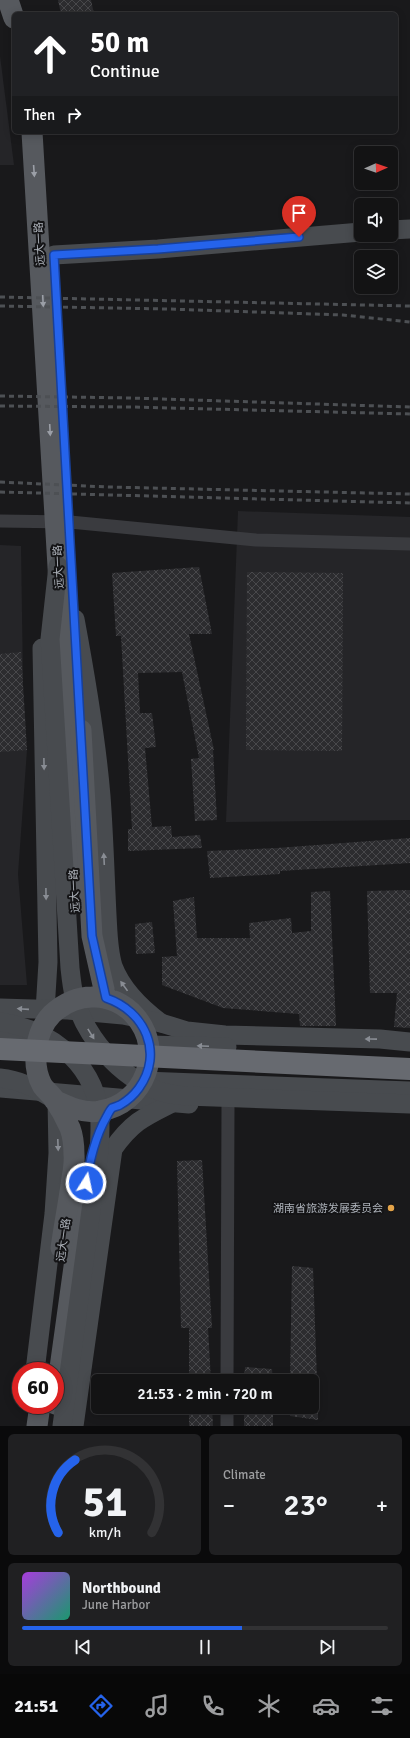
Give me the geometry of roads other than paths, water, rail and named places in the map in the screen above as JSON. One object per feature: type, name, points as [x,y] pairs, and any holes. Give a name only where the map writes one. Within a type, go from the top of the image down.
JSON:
[{"type":"highway","points":[[0,1049],[410,1069]]},
{"type":"highway","points":[[0,1064],[410,1081]]},
{"type":"main road","points":[[8,0],[12,12]]},
{"type":"main road","points":[[22,0],[26,12]]},
{"type":"main road","name":"远大一路","points":[[32,134],[60,524],[75,619],[92,936],[106,998]]},
{"type":"main road","name":"远大一路","points":[[45,134],[54,255],[60,524],[58,566],[77,942],[68,1002]]},
{"type":"main road","points":[[398,229],[410,228]]},
{"type":"main road","points":[[54,255],[158,249],[354,233]]},
{"type":"main road","points":[[45,1011],[48,962],[42,646],[60,524]]},
{"type":"main road","points":[[58,566],[50,639],[70,968],[76,1003],[82,1018],[94,1038],[114,1064],[134,1078],[159,1091],[186,1096],[410,1104]]},
{"type":"main road","points":[[75,619],[90,701],[101,795],[110,948],[113,965],[121,981],[134,999],[142,1008],[161,1023]]},
{"type":"main road","points":[[80,998],[106,998],[121,1004],[134,1015],[144,1029],[149,1045],[149,1063],[144,1081],[130,1098],[112,1108],[88,1112],[76,1109],[55,1096],[42,1085],[36,1063],[37,1040],[42,1028],[49,1018],[68,1002],[80,998]]},
{"type":"main road","points":[[0,1008],[122,1015],[161,1023],[187,1032],[225,1036],[380,1039],[410,1042]]},
{"type":"main road","points":[[0,1022],[18,1024],[40,1033],[61,1047],[79,1064],[89,1078],[99,1110],[99,1151],[62,1426]]},
{"type":"main road","points":[[0,1037],[37,1040]]},
{"type":"main road","points":[[149,1045],[410,1053]]},
{"type":"main road","name":"远大一路","points":[[0,1078],[9,1079],[32,1086],[55,1096],[71,1130],[75,1157],[69,1249],[59,1362]]},
{"type":"main road","points":[[144,1081],[410,1091]]},
{"type":"main road","points":[[0,1088],[55,1096],[173,1103],[410,1113]]},
{"type":"main road","points":[[36,1362],[54,1214],[58,1153],[55,1096]]},
{"type":"main road","points":[[74,1426],[113,1149],[124,1132],[141,1119],[173,1103]]},
{"type":"main road","name":"远大一路","points":[[47,1362],[69,1249],[93,1147],[100,1128],[112,1108]]},
{"type":"main road","points":[[28,1426],[30,1414]]},
{"type":"main road","points":[[37,1426],[39,1414]]},
{"type":"main road","name":"远大一路","points":[[52,1426],[54,1414]]},
{"type":"street","points":[[0,521],[60,524],[256,540],[410,544]]},
{"type":"street","points":[[227,1374],[228,1105]]},
{"type":"street","points":[[227,1414],[227,1426]]},
{"type":"railway","points":[[0,297],[410,306]]},
{"type":"railway","points":[[0,306],[168,309],[343,315],[410,322]]},
{"type":"railway","points":[[0,396],[131,398],[410,407]]},
{"type":"railway","points":[[0,406],[131,407],[410,414]]},
{"type":"railway","points":[[0,482],[108,487],[410,494]]},
{"type":"railway","points":[[0,492],[410,503]]},
{"type":"place","name":"湖南省旅游发展委员会","points":[[391,1208]]}]
